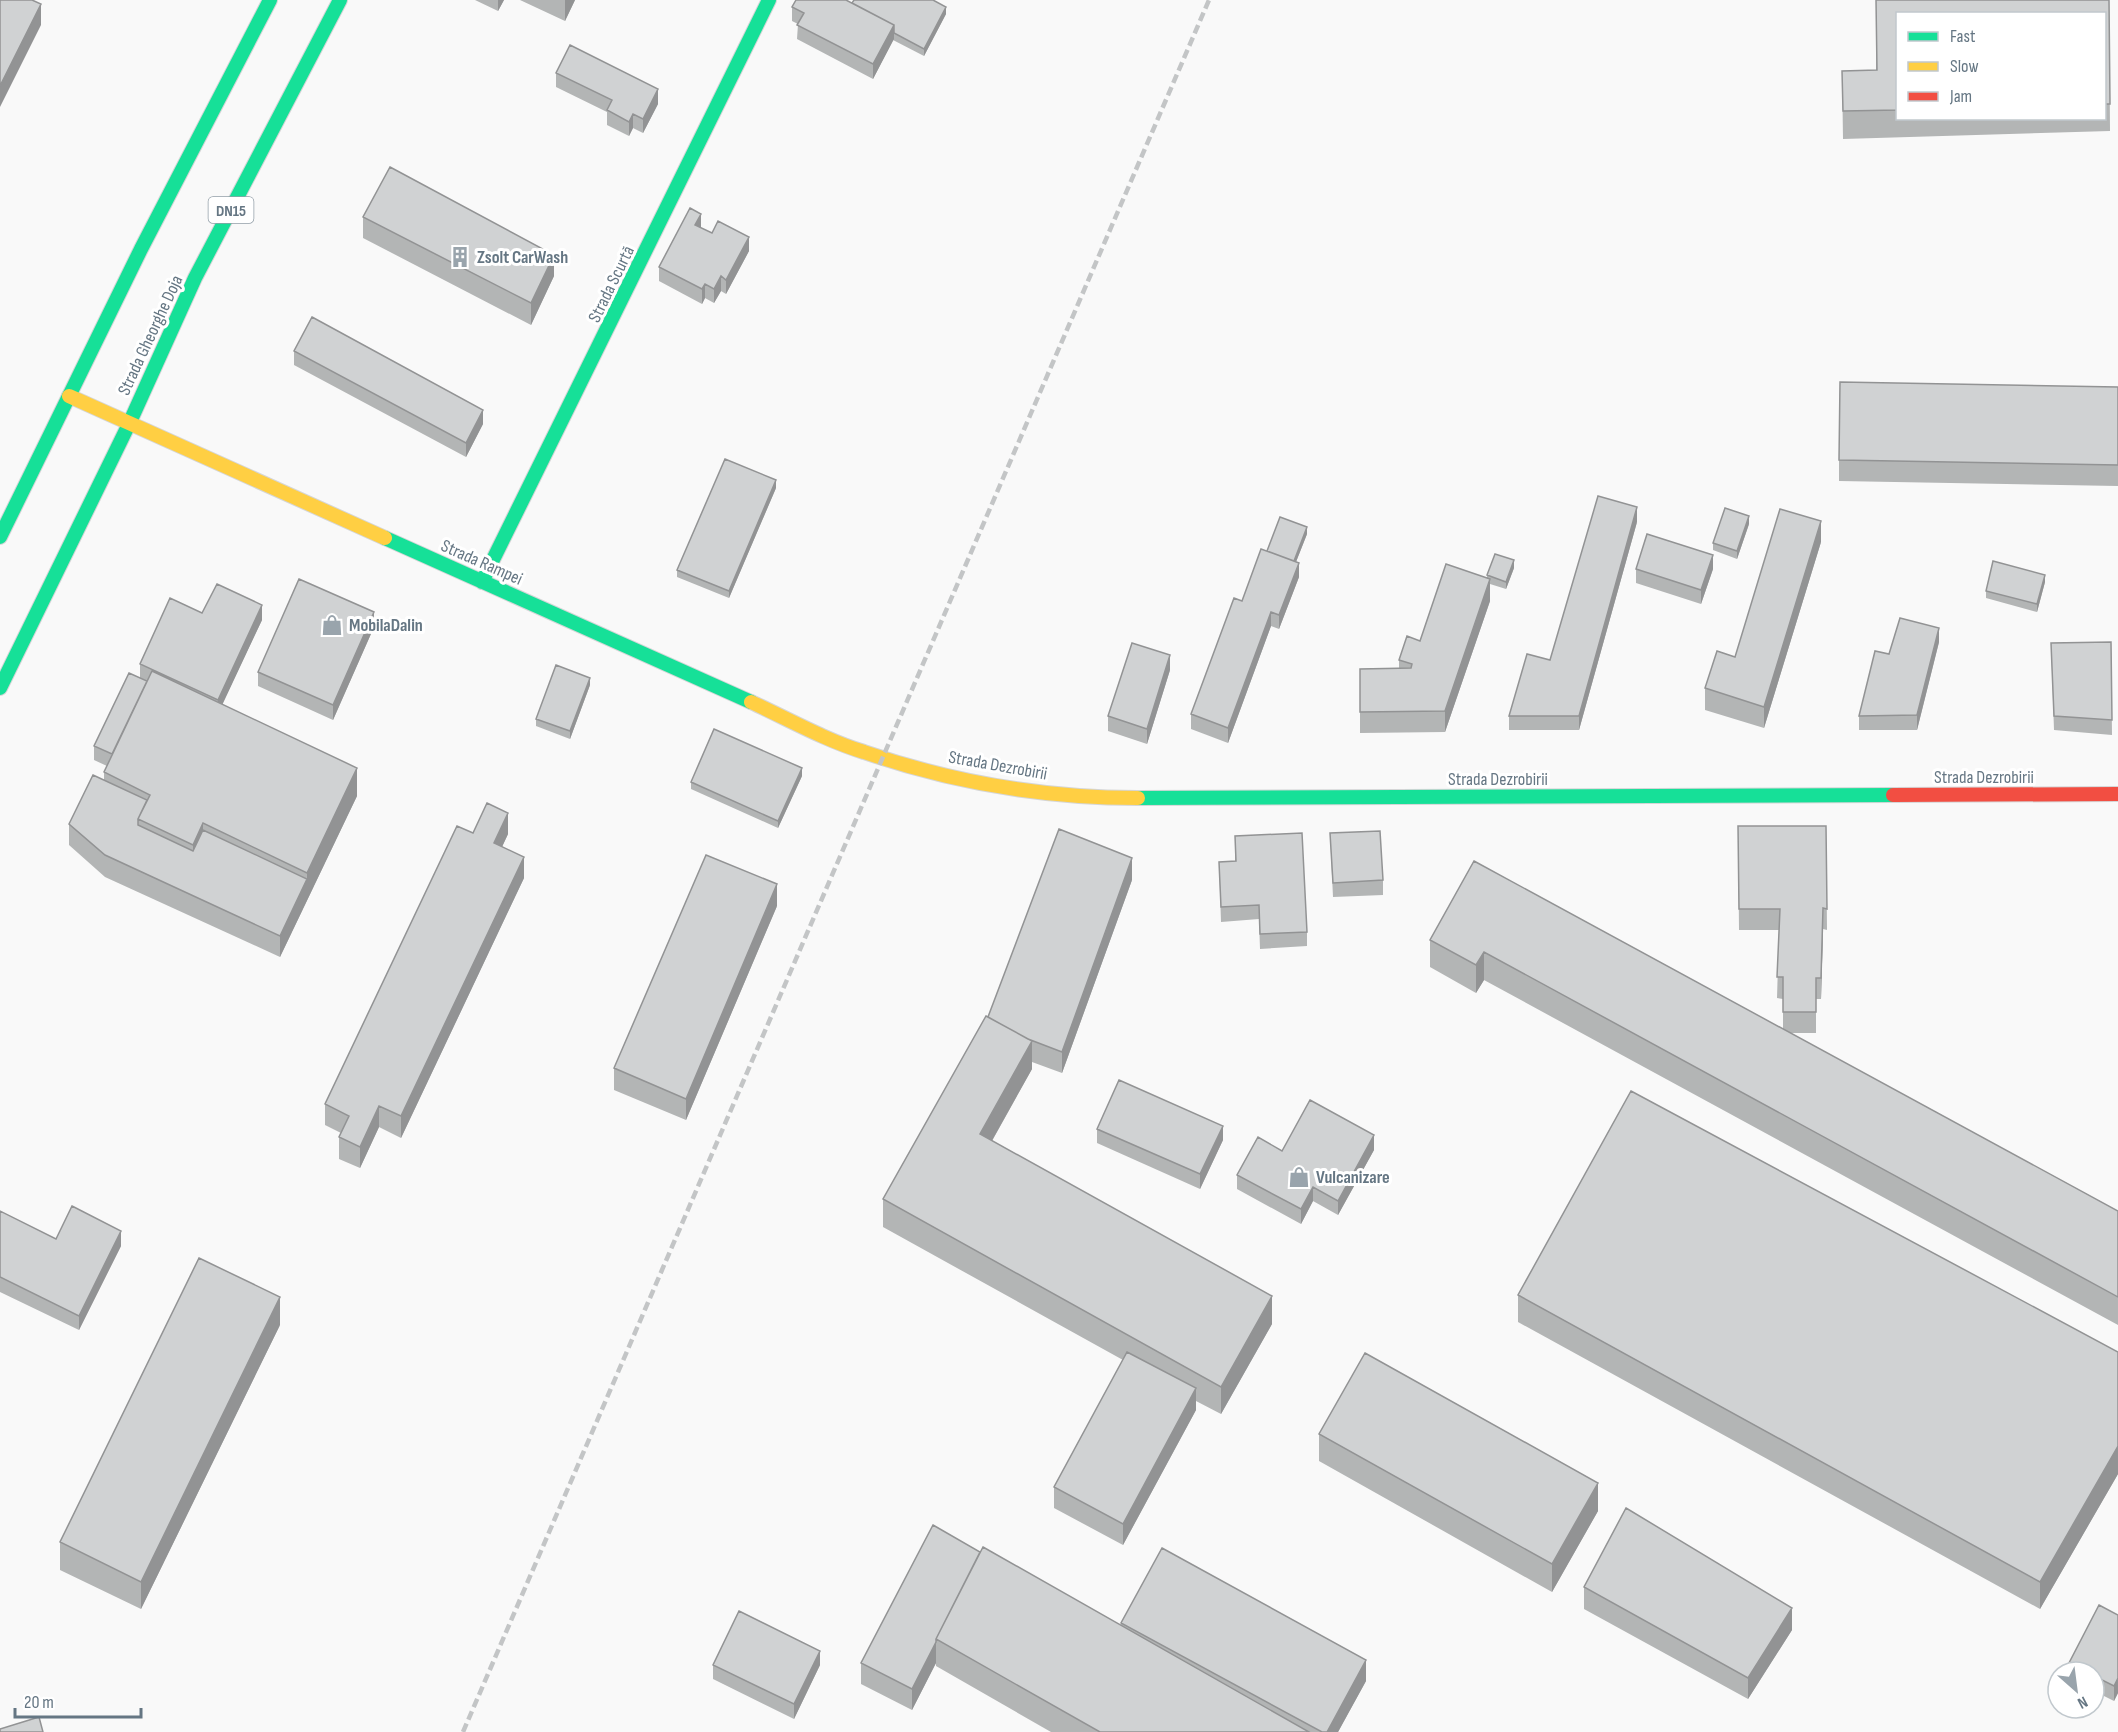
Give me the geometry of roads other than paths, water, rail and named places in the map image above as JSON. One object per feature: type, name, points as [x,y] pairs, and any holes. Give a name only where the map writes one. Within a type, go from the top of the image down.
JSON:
[{"type":"main road","points":[[0,537],[141,249],[270,0]]},
{"type":"main road","name":"Strada Gheorghe Doja","points":[[0,688],[129,424],[195,278],[340,0]]},
{"type":"main road","name":"Strada Scurtă","points":[[482,582],[577,394],[768,0]]},
{"type":"main road","name":"Strada Rampei","points":[[69,396],[862,752],[882,757]]},
{"type":"main road","name":"Strada Dezrobirii","points":[[882,757],[936,773],[1016,790],[1132,798],[2118,794]]},
{"type":"railway","points":[[463,1732],[1209,0]]},
{"type":"place","name":"Zsolt CarWash","points":[[460,257]]},
{"type":"place","name":"MobilaDalin","points":[[332,625]]},
{"type":"place","name":"Vulcanizare","points":[[1299,1177]]}]
